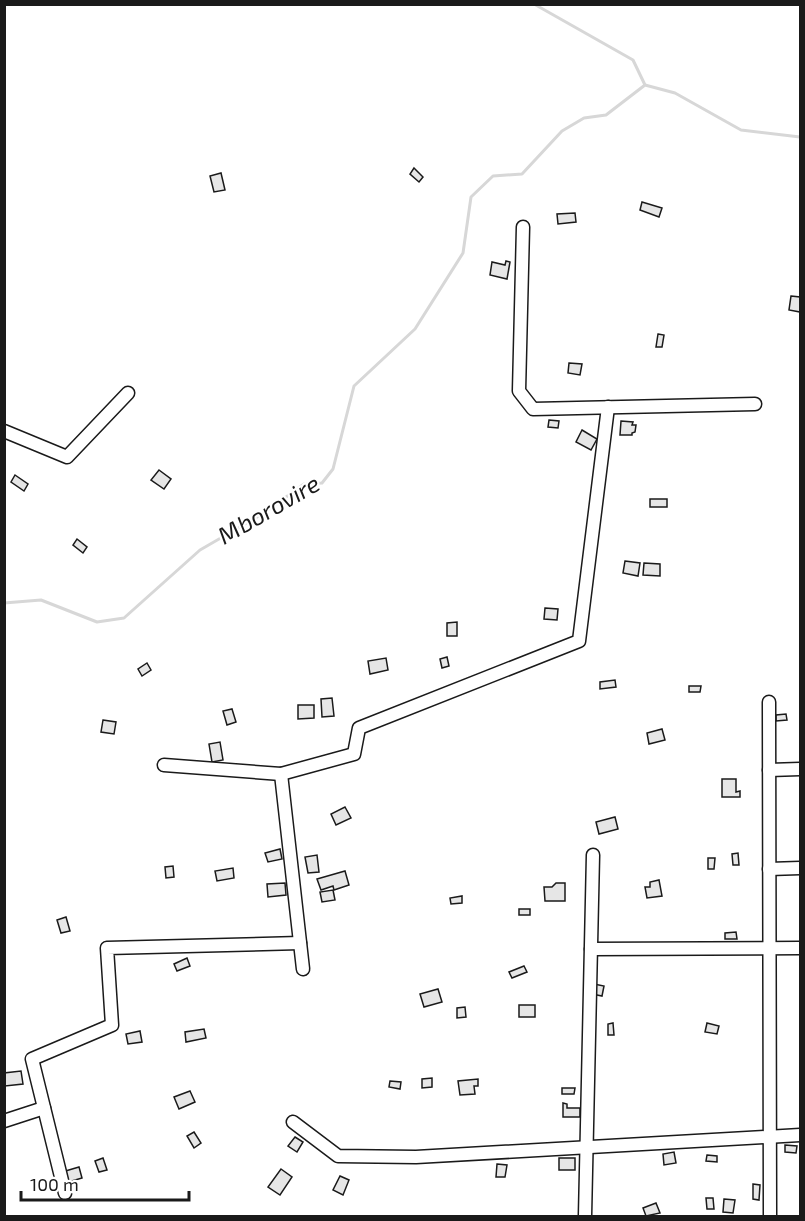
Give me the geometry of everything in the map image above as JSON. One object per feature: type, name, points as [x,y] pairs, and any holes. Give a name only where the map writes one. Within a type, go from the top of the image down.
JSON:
[{"type":"street","points":[[523,227],[519,392],[534,409],[755,404]]},
{"type":"street","points":[[4,431],[67,457],[128,393]]},
{"type":"street","points":[[164,765],[281,774],[354,754],[359,728],[579,641],[608,407]]},
{"type":"street","points":[[769,702],[770,1216]]},
{"type":"street","points":[[769,770],[801,768]]},
{"type":"street","points":[[281,774],[303,969]]},
{"type":"street","points":[[585,1216],[593,855]]},
{"type":"street","points":[[769,869],[801,868]]},
{"type":"street","points":[[64,1193],[32,1059],[112,1025],[107,948],[300,943]]},
{"type":"street","points":[[591,949],[801,948]]},
{"type":"street","points":[[4,1121],[44,1108]]},
{"type":"street","points":[[293,1122],[338,1156],[416,1157],[801,1135]]},
{"type":"building","points":[[414,168],[423,177],[419,182],[410,174]]},
{"type":"building","points":[[221,173],[225,190],[214,192],[210,176]]},
{"type":"building","points":[[642,202],[662,208],[659,217],[640,210]]},
{"type":"building","points":[[575,213],[576,222],[558,224],[557,214]]},
{"type":"building","points":[[506,261],[510,262],[507,279],[490,275],[492,262],[505,265]]},
{"type":"building","points":[[791,296],[800,297],[800,312],[789,310]]},
{"type":"building","points":[[658,334],[664,335],[662,347],[656,347]]},
{"type":"building","points":[[569,363],[582,364],[580,375],[568,373]]},
{"type":"building","points":[[549,420],[559,421],[558,428],[548,427]]},
{"type":"building","points":[[621,421],[633,422],[632,425],[636,425],[632,435],[620,435]]},
{"type":"building","points":[[582,430],[597,439],[591,450],[576,442]]},
{"type":"building","points":[[159,470],[171,479],[164,489],[151,480]]},
{"type":"building","points":[[15,475],[28,484],[24,491],[11,482]]},
{"type":"building","points":[[650,499],[667,499],[667,507],[650,507]]},
{"type":"building","points":[[77,539],[87,547],[83,553],[73,545]]},
{"type":"building","points":[[625,561],[640,563],[638,576],[623,573]]},
{"type":"building","points":[[644,563],[660,564],[660,576],[643,575]]},
{"type":"building","points":[[545,608],[558,609],[557,620],[544,619]]},
{"type":"building","points":[[457,622],[457,636],[447,636],[447,623]]},
{"type":"building","points":[[447,657],[449,666],[442,668],[440,659]]},
{"type":"building","points":[[386,658],[388,670],[370,674],[368,661]]},
{"type":"building","points":[[147,663],[151,670],[142,676],[138,669]]},
{"type":"building","points":[[615,680],[616,687],[600,689],[600,682]]},
{"type":"building","points":[[689,686],[701,686],[700,692],[689,692]]},
{"type":"building","points":[[332,698],[334,716],[322,717],[321,699]]},
{"type":"building","points":[[298,705],[314,705],[314,718],[298,719]]},
{"type":"building","points":[[232,709],[236,722],[227,725],[223,711]]},
{"type":"building","points":[[786,714],[787,720],[776,721],[776,715]]},
{"type":"building","points":[[103,720],[116,722],[114,734],[101,732]]},
{"type":"building","points":[[662,729],[665,740],[649,744],[647,733]]},
{"type":"building","points":[[220,742],[223,760],[212,762],[209,744]]},
{"type":"building","points":[[722,779],[736,779],[736,792],[740,791],[740,797],[722,797]]},
{"type":"building","points":[[345,807],[351,818],[336,825],[331,814]]},
{"type":"building","points":[[615,817],[618,829],[599,834],[596,822]]},
{"type":"building","points":[[280,849],[282,859],[268,862],[265,853]]},
{"type":"building","points":[[738,853],[739,865],[733,865],[732,854]]},
{"type":"building","points":[[317,855],[319,872],[308,873],[305,857]]},
{"type":"building","points":[[708,858],[715,858],[714,869],[708,869]]},
{"type":"building","points":[[173,866],[174,877],[166,878],[165,867]]},
{"type":"building","points":[[233,868],[234,878],[217,881],[215,871]]},
{"type":"building","points":[[345,871],[349,885],[334,890],[333,886],[321,890],[317,879]]},
{"type":"building","points":[[659,880],[662,896],[647,898],[645,887],[650,887],[650,882]]},
{"type":"building","points":[[285,883],[286,895],[268,897],[267,884]]},
{"type":"building","points":[[556,883],[565,883],[565,901],[545,901],[544,887],[552,887]]},
{"type":"building","points":[[333,890],[335,900],[322,902],[320,892]]},
{"type":"building","points":[[462,896],[462,903],[451,904],[450,898]]},
{"type":"building","points":[[519,909],[530,909],[530,915],[519,915]]},
{"type":"building","points":[[66,917],[70,931],[61,933],[57,920]]},
{"type":"building","points":[[736,932],[737,939],[725,939],[725,933]]},
{"type":"building","points":[[187,958],[190,966],[177,971],[174,964]]},
{"type":"building","points":[[524,966],[527,972],[512,978],[509,972]]},
{"type":"building","points":[[594,984],[604,986],[602,996],[592,994]]},
{"type":"building","points":[[438,989],[442,1002],[424,1007],[420,994]]},
{"type":"building","points":[[519,1005],[535,1005],[535,1017],[519,1017]]},
{"type":"building","points":[[465,1007],[466,1017],[457,1018],[457,1008]]},
{"type":"building","points":[[613,1023],[614,1035],[608,1035],[608,1024]]},
{"type":"building","points":[[707,1023],[719,1026],[717,1034],[705,1032]]},
{"type":"building","points":[[204,1029],[206,1038],[186,1042],[185,1032]]},
{"type":"building","points":[[140,1031],[142,1042],[128,1044],[126,1034]]},
{"type":"building","points":[[21,1071],[23,1084],[5,1086],[4,1073]]},
{"type":"building","points":[[432,1078],[432,1087],[422,1088],[422,1079]]},
{"type":"building","points":[[478,1079],[478,1086],[474,1086],[475,1094],[460,1095],[458,1081]]},
{"type":"building","points":[[390,1081],[401,1082],[400,1089],[389,1087]]},
{"type":"building","points":[[562,1088],[575,1088],[574,1094],[562,1094]]},
{"type":"building","points":[[190,1091],[195,1102],[179,1109],[174,1097]]},
{"type":"building","points":[[563,1103],[567,1104],[567,1108],[580,1108],[580,1117],[563,1117]]},
{"type":"building","points":[[194,1132],[201,1143],[194,1148],[187,1136]]},
{"type":"building","points":[[295,1137],[303,1142],[297,1152],[288,1146]]},
{"type":"building","points":[[785,1145],[797,1146],[796,1153],[785,1152]]},
{"type":"building","points":[[674,1152],[676,1163],[664,1165],[663,1154]]},
{"type":"building","points":[[707,1155],[717,1156],[717,1162],[706,1161]]},
{"type":"building","points":[[103,1158],[107,1170],[99,1172],[95,1161]]},
{"type":"building","points":[[559,1158],[575,1158],[575,1170],[559,1170]]},
{"type":"building","points":[[497,1164],[507,1165],[505,1177],[496,1177]]},
{"type":"building","points":[[79,1167],[82,1178],[65,1183],[62,1172]]},
{"type":"building","points":[[281,1169],[292,1177],[280,1195],[268,1187]]},
{"type":"building","points":[[340,1176],[349,1180],[343,1195],[333,1190]]},
{"type":"building","points":[[753,1184],[760,1185],[759,1200],[753,1199]]},
{"type":"building","points":[[706,1198],[713,1198],[714,1209],[707,1209]]},
{"type":"building","points":[[724,1199],[735,1200],[733,1213],[723,1212]]},
{"type":"building","points":[[656,1203],[660,1213],[646,1216],[643,1208]]},
{"type":"waterway","points":[[534,4],[633,60],[645,85]]},
{"type":"waterway","name":"Mborovire","points":[[4,603],[41,600],[97,622],[124,618],[200,550],[264,513],[304,484],[322,483],[333,469],[354,386],[415,329],[463,253],[471,197],[493,176],[522,174],[562,131],[584,118],[606,115],[645,85],[675,93],[741,130],[800,137]]}]
